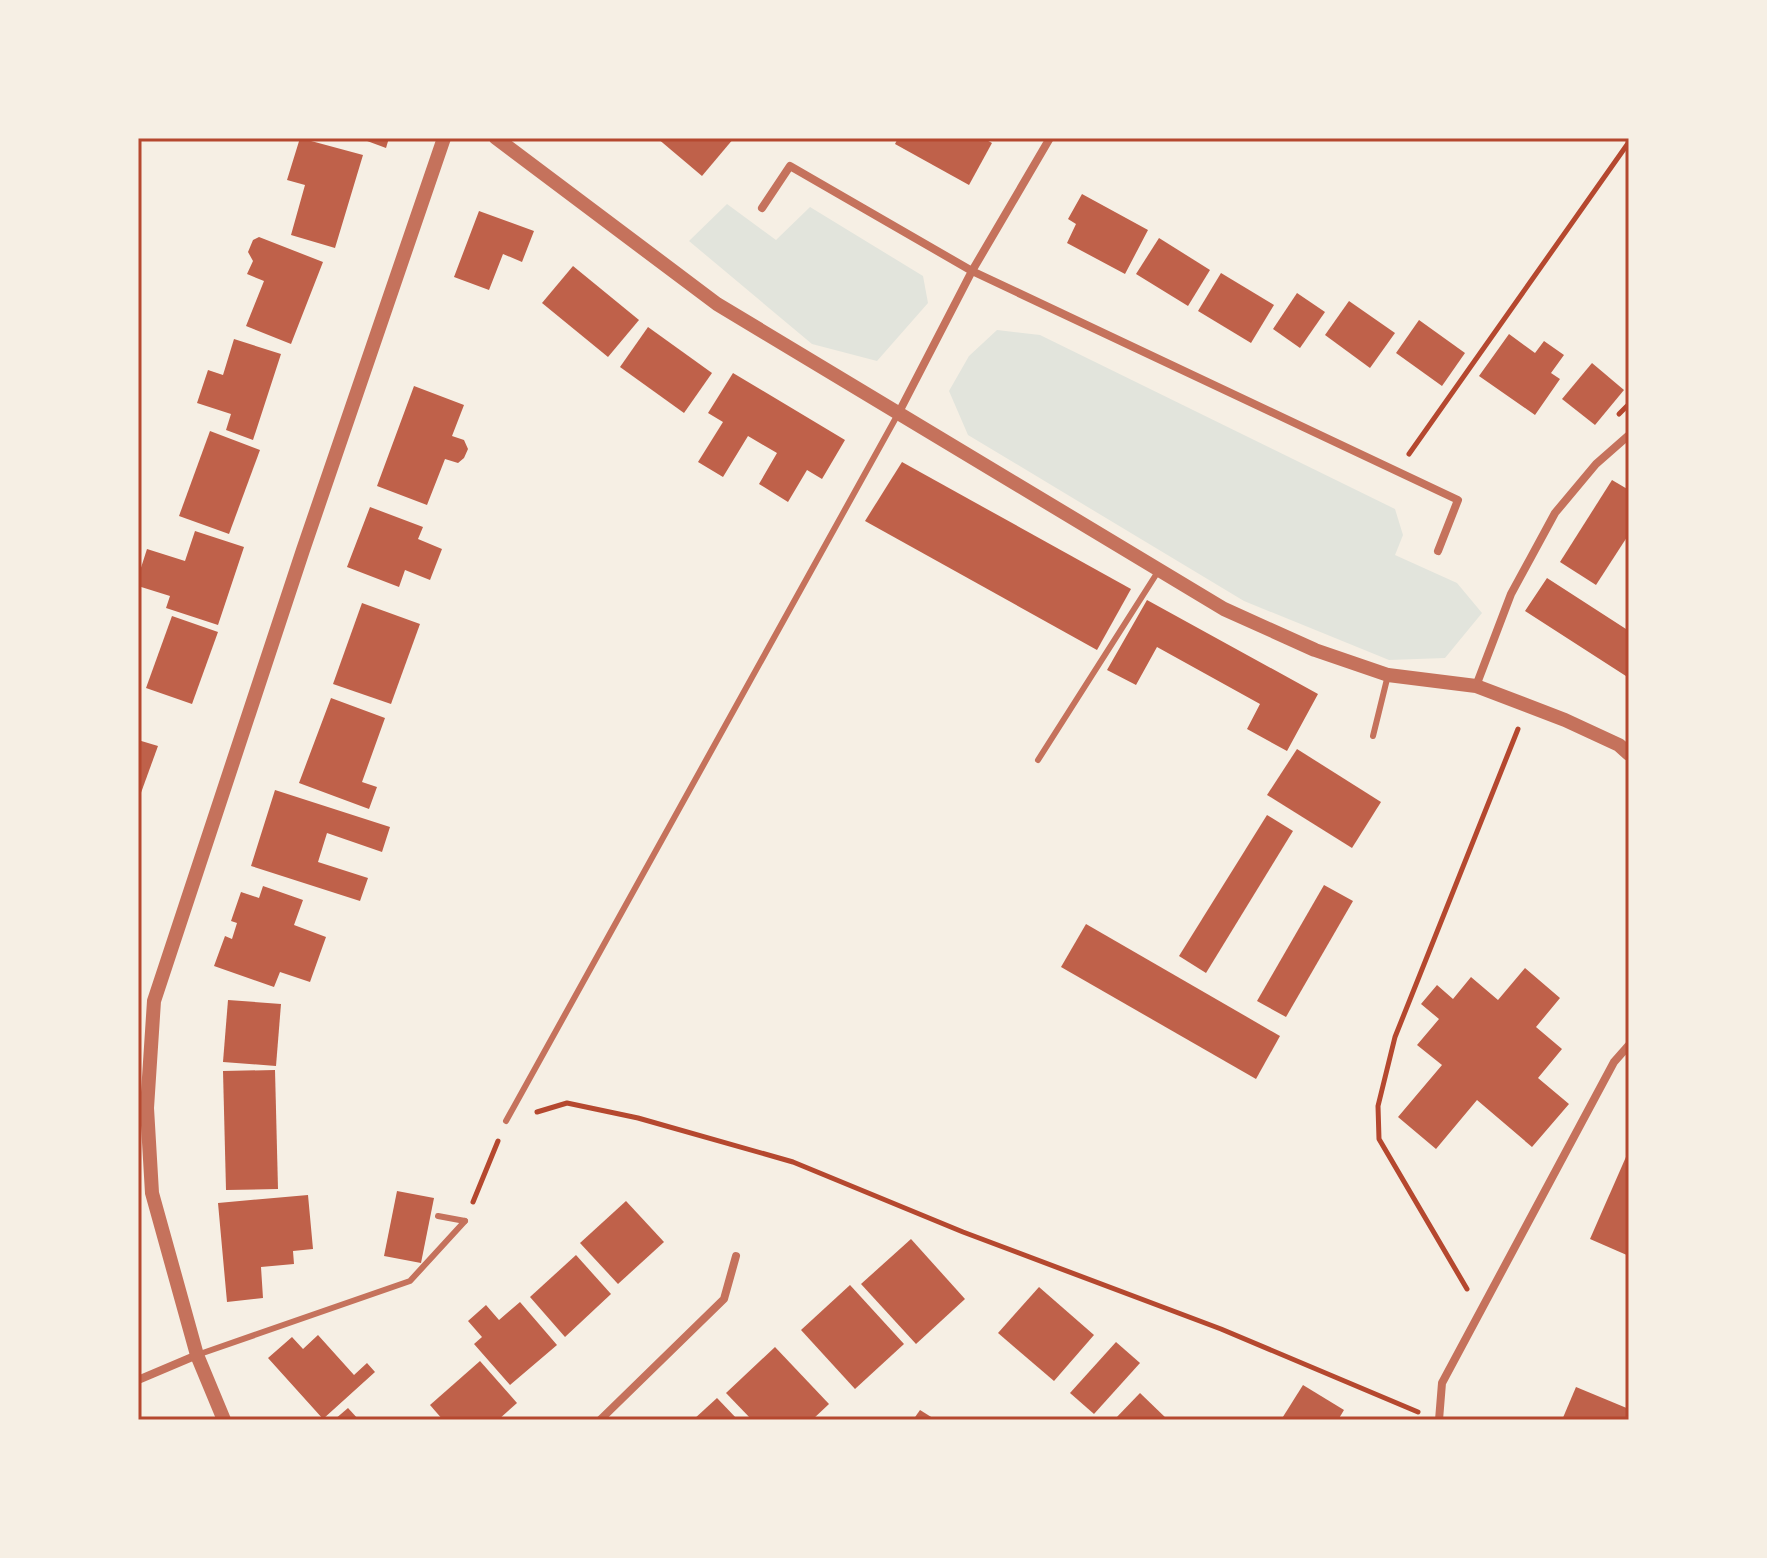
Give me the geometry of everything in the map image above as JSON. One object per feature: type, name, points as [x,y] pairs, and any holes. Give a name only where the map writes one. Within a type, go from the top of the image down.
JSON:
[{"type":"street","points":[[224,1420],[197,1355],[152,1193],[143,1109],[154,1001],[303,550],[444,138]]},
{"type":"street","points":[[496,138],[717,304],[1224,609],[1315,650],[1388,675],[1476,686],[1565,720],[1619,745],[1629,754]]},
{"type":"street","points":[[898,414],[972,271],[1050,138]]},
{"type":"street","points":[[762,208],[790,166],[972,271],[1458,500],[1438,551]]},
{"type":"street","points":[[1476,686],[1511,594],[1555,513],[1596,464],[1629,435]]},
{"type":"street","points":[[1439,1420],[1442,1383],[1614,1062],[1629,1045]]},
{"type":"street","points":[[600,1420],[724,1299],[736,1256]]},
{"type":"street","points":[[138,1380],[197,1355]]},
{"type":"lane","points":[[506,1121],[898,414]]},
{"type":"lane","points":[[1038,760],[1159,570]]},
{"type":"lane","points":[[1373,736],[1388,675]]},
{"type":"lane","points":[[438,1216],[465,1221]]},
{"type":"lane","points":[[197,1355],[410,1281],[465,1221]]},
{"type":"path","points":[[1397,471],[1629,142]]},
{"type":"path","points":[[1480,1312],[1379,1139],[1378,1106],[1395,1037],[1517,731]]},
{"type":"path","points":[[465,1221],[506,1121],[567,1103],[638,1118],[793,1162],[963,1232],[1221,1329],[1423,1414]]},
{"type":"shaded area","points":[[727,204],[776,240],[810,207],[923,276],[928,303],[877,361],[812,344],[689,241]]},
{"type":"shaded area","points":[[997,330],[1040,335],[1395,509],[1403,535],[1395,555],[1457,583],[1482,613],[1445,658],[1389,660],[1244,601],[968,435],[949,391],[969,356]]},
{"type":"building","points":[[300,138],[363,155],[335,248],[291,235],[305,185],[287,180]]},
{"type":"building","points":[[359,138],[389,138],[386,148]]},
{"type":"building","points":[[657,138],[734,138],[702,176]]},
{"type":"building","points":[[898,138],[983,138],[992,143],[969,185],[895,144]]},
{"type":"building","points":[[1082,194],[1148,230],[1125,274],[1067,243],[1076,224],[1068,219]]},
{"type":"building","points":[[479,211],[534,231],[522,262],[503,254],[489,290],[454,277]]},
{"type":"building","points":[[259,237],[323,262],[291,344],[246,326],[264,281],[247,274],[253,261],[248,252],[253,240]]},
{"type":"building","points":[[1159,238],[1210,270],[1188,306],[1136,274]]},
{"type":"building","points":[[573,266],[639,320],[608,357],[542,303]]},
{"type":"building","points":[[1221,273],[1274,305],[1251,343],[1198,311]]},
{"type":"building","points":[[1297,293],[1325,312],[1300,348],[1273,329]]},
{"type":"building","points":[[1349,301],[1395,333],[1370,368],[1325,335]]},
{"type":"building","points":[[1419,320],[1465,353],[1442,386],[1396,353]]},
{"type":"building","points":[[648,327],[712,373],[684,413],[620,367]]},
{"type":"building","points":[[1509,334],[1535,353],[1544,341],[1564,355],[1551,373],[1560,379],[1535,415],[1479,376]]},
{"type":"building","points":[[234,339],[281,354],[253,440],[226,430],[231,414],[197,403],[208,370],[223,375]]},
{"type":"building","points":[[1592,363],[1624,390],[1595,425],[1562,399]]},
{"type":"building","points":[[733,373],[845,440],[822,479],[807,470],[788,502],[759,484],[777,453],[748,436],[723,477],[698,462],[723,422],[708,413]]},
{"type":"building","points":[[414,386],[464,405],[452,436],[464,440],[468,449],[458,463],[445,459],[427,505],[377,486]]},
{"type":"building","points":[[210,431],[260,450],[229,534],[179,516]]},
{"type":"building","points":[[902,462],[1131,589],[1097,650],[865,521]]},
{"type":"building","points":[[1612,480],[1629,490],[1629,534],[1596,585],[1560,562]]},
{"type":"building","points":[[370,507],[423,527],[418,539],[442,549],[430,580],[405,570],[399,587],[347,567]]},
{"type":"building","points":[[195,531],[244,547],[218,625],[166,608],[170,596],[138,586],[147,549],[185,561]]},
{"type":"building","points":[[1547,578],[1626,629],[1629,624],[1629,678],[1525,611]]},
{"type":"building","points":[[1147,600],[1318,694],[1287,751],[1247,729],[1260,704],[1157,647],[1136,685],[1107,670]]},
{"type":"building","points":[[362,603],[420,624],[391,704],[333,684]]},
{"type":"building","points":[[172,616],[218,632],[192,704],[146,688]]},
{"type":"building","points":[[331,698],[385,718],[362,782],[377,787],[369,809],[299,783]]},
{"type":"building","points":[[138,740],[158,746],[138,801]]},
{"type":"building","points":[[1297,749],[1381,802],[1352,848],[1267,795]]},
{"type":"building","points":[[275,790],[390,827],[382,852],[327,833],[318,862],[368,878],[360,901],[251,866]]},
{"type":"building","points":[[1267,815],[1293,831],[1206,973],[1179,956]]},
{"type":"building","points":[[1324,885],[1353,901],[1286,1017],[1257,1001]]},
{"type":"building","points":[[263,886],[303,900],[294,925],[326,937],[310,982],[280,972],[274,987],[214,966],[225,936],[232,939],[237,923],[231,921],[241,892],[259,898]]},
{"type":"building","points":[[1086,924],[1280,1036],[1256,1079],[1061,967]]},
{"type":"building","points":[[1525,968],[1560,998],[1536,1027],[1562,1049],[1538,1078],[1569,1104],[1532,1147],[1477,1100],[1436,1149],[1398,1117],[1442,1065],[1417,1045],[1439,1019],[1421,1004],[1437,985],[1453,999],[1471,977],[1498,1000]]},
{"type":"building","points":[[228,1000],[281,1004],[276,1066],[223,1062]]},
{"type":"building","points":[[275,1070],[278,1189],[226,1190],[223,1071]]},
{"type":"building","points":[[1629,1150],[1629,1256],[1590,1239]]},
{"type":"building","points":[[397,1191],[434,1198],[421,1263],[384,1256]]},
{"type":"building","points":[[308,1195],[313,1249],[293,1251],[294,1264],[261,1267],[263,1298],[227,1302],[218,1203]]},
{"type":"building","points":[[626,1201],[664,1242],[618,1284],[580,1243]]},
{"type":"building","points":[[911,1239],[965,1299],[916,1344],[861,1284]]},
{"type":"building","points":[[576,1255],[611,1294],[565,1337],[530,1297]]},
{"type":"building","points":[[850,1285],[904,1344],[855,1389],[801,1330]]},
{"type":"building","points":[[1039,1287],[1094,1335],[1054,1381],[998,1333]]},
{"type":"building","points":[[520,1302],[557,1345],[510,1385],[474,1344],[482,1337],[468,1321],[486,1305],[499,1320]]},
{"type":"building","points":[[318,1335],[354,1375],[367,1363],[375,1372],[323,1419],[268,1358],[292,1337],[303,1349]]},
{"type":"building","points":[[1116,1342],[1140,1363],[1094,1414],[1070,1393]]},
{"type":"building","points":[[775,1347],[829,1404],[812,1420],[752,1420],[726,1393]]},
{"type":"building","points":[[480,1361],[517,1403],[498,1420],[443,1420],[430,1405]]},
{"type":"building","points":[[1303,1385],[1344,1410],[1338,1420],[1281,1420]]},
{"type":"building","points":[[1576,1387],[1629,1409],[1629,1420],[1562,1420]]},
{"type":"building","points":[[1140,1393],[1168,1420],[1114,1420]]},
{"type":"building","points":[[717,1398],[738,1420],[693,1420]]},
{"type":"building","points":[[348,1408],[359,1420],[334,1420]]},
{"type":"building","points":[[920,1410],[936,1420],[913,1420]]}]
